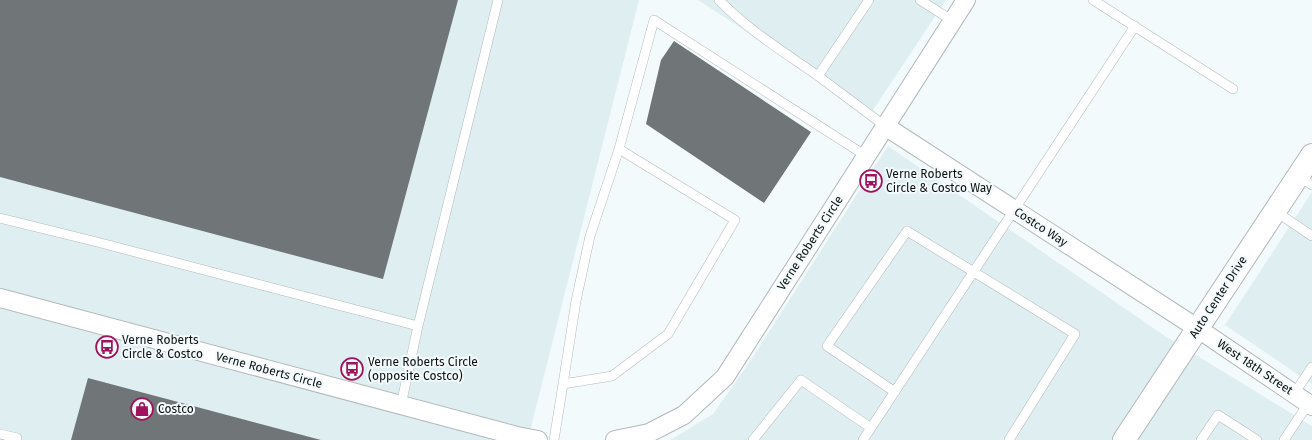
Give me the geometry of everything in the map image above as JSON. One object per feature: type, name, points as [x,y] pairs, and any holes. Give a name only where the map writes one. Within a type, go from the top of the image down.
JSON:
[{"type":"main road","name":"Auto Center Drive","points":[[1124,440],[1275,211],[1305,181],[1312,155]]},
{"type":"street","name":"Verne Roberts Circle","points":[[615,440],[649,433],[684,415],[725,377],[966,0]]},
{"type":"street","name":"Costco Way","points":[[885,126],[1197,328]]},
{"type":"street","name":"Verne Roberts Circle","points":[[0,298],[401,405],[516,438],[538,440]]},
{"type":"street","name":"West 18th Street","points":[[1197,328],[1305,401]]},
{"type":"lane","points":[[401,405],[418,326],[498,0]]},
{"type":"lane","points":[[719,0],[730,12],[752,30],[818,76],[885,126]]},
{"type":"lane","points":[[818,76],[869,0]]},
{"type":"lane","points":[[920,0],[953,21]]},
{"type":"lane","points":[[1093,0],[1233,88]]},
{"type":"lane","points":[[554,440],[576,301],[590,236],[619,149],[654,20],[866,156]]},
{"type":"lane","points":[[863,440],[975,272],[1135,26]]},
{"type":"lane","points":[[562,384],[612,376],[668,334],[735,220],[619,149]]},
{"type":"lane","points":[[1275,211],[1312,236]]},
{"type":"lane","points":[[0,218],[418,326]]},
{"type":"lane","points":[[895,392],[827,346],[907,230],[1075,334],[1008,440]]},
{"type":"lane","points":[[1284,440],[1305,401],[1312,366]]},
{"type":"lane","points":[[753,440],[801,380],[871,428]]},
{"type":"lane","points":[[1201,440],[1218,415],[1257,440]]},
{"type":"lane","points":[[0,434],[17,438],[16,440]]},
{"type":"shaded area","points":[[0,0],[639,0],[528,439],[0,440]]},
{"type":"shaded area","points":[[698,0],[946,0],[871,113]]},
{"type":"shaded area","points":[[888,146],[1165,336],[1312,426],[1312,440],[670,440],[713,414],[749,363]]},
{"type":"shaded area","points":[[1312,192],[1312,384],[1225,325]]},
{"type":"building","points":[[0,0],[458,0],[383,279],[0,177]]},
{"type":"building","points":[[674,41],[811,132],[764,203],[646,124],[661,60]]},
{"type":"building","name":"Costco","points":[[88,378],[321,440],[71,440]]},
{"type":"place","name":"Verne Roberts Circle & Costco Way","points":[[871,181]]},
{"type":"place","name":"Verne Roberts Circle & Costco","points":[[107,347]]},
{"type":"place","name":"Verne Roberts Circle (opposite Costco)","points":[[352,369]]},
{"type":"place","name":"Costco","points":[[142,409]]}]
